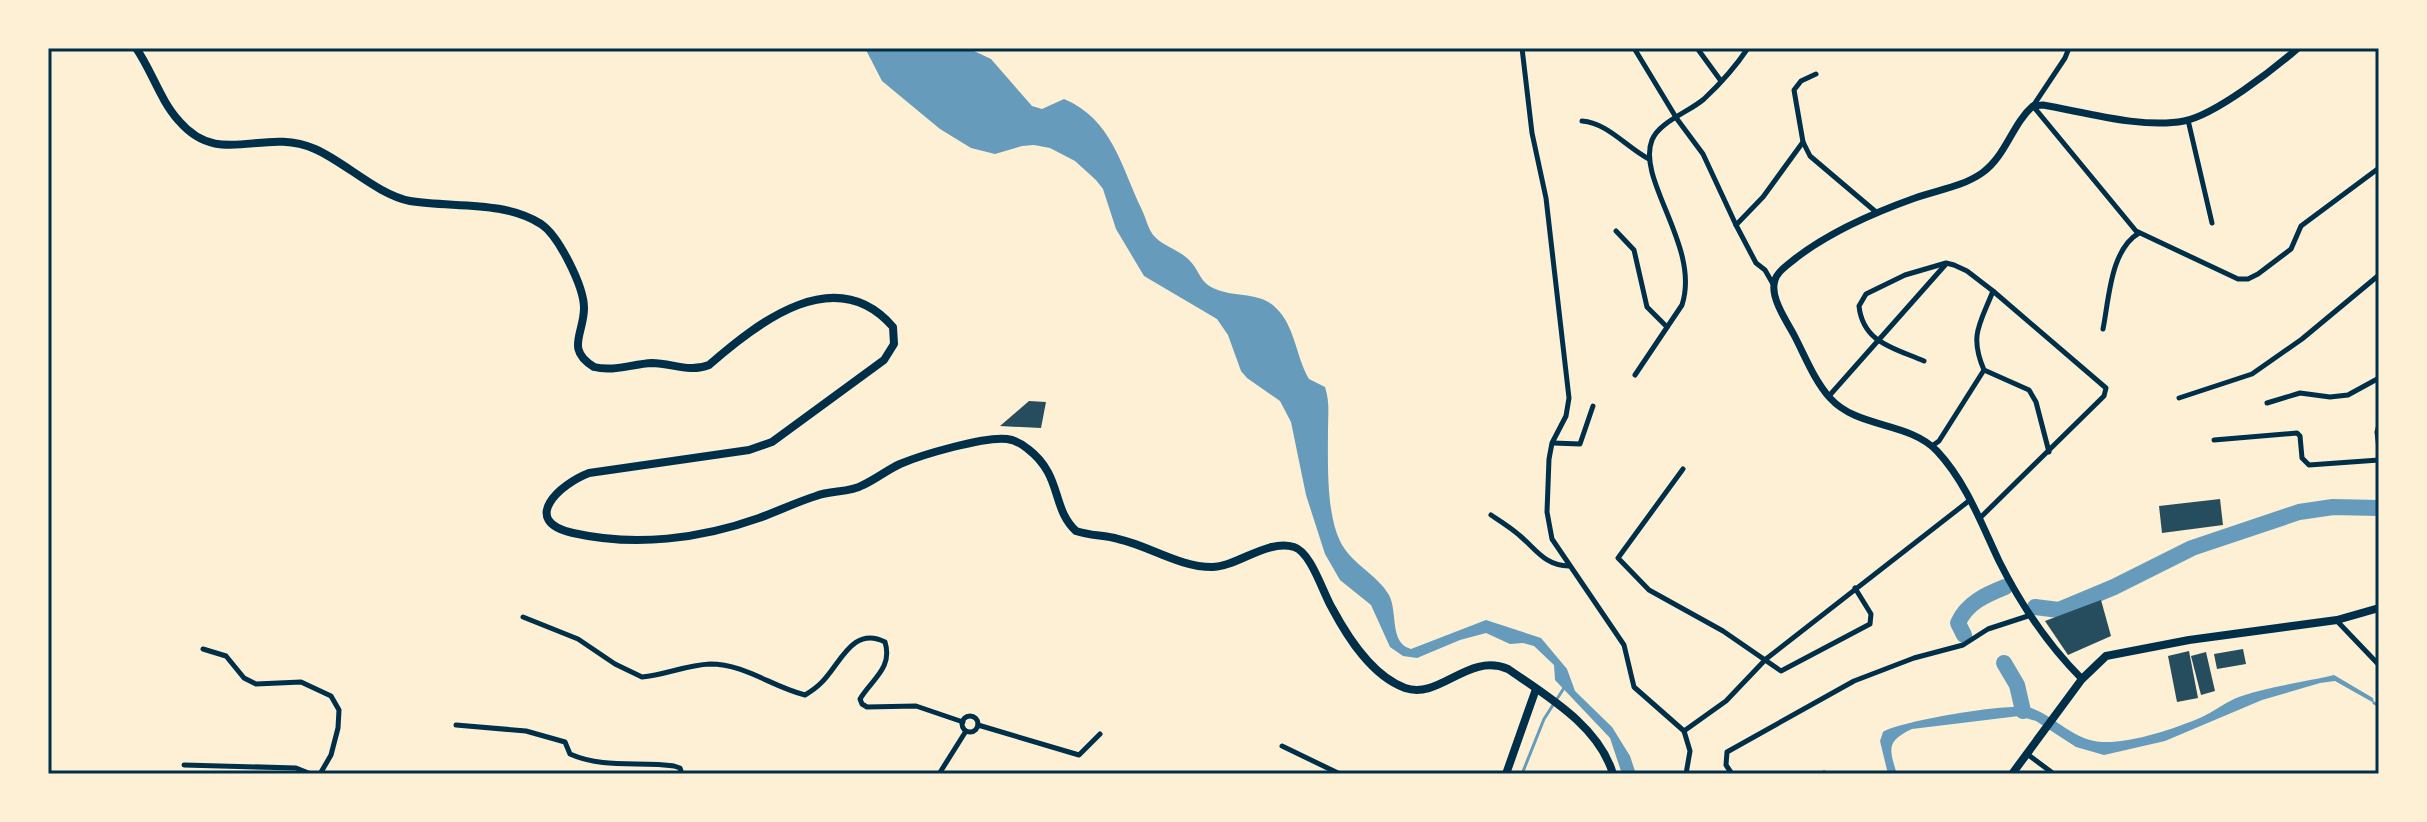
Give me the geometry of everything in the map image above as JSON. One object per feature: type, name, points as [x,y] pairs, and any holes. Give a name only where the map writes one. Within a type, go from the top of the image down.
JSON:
[{"type":"main road","points":[[136,48],[172,113],[187,130],[203,141],[222,147],[267,140],[296,142],[322,152],[407,201],[463,204],[505,211],[532,219],[545,227],[563,248],[580,292],[584,305],[578,351],[594,367],[607,369],[653,363],[697,370],[709,365],[770,319],[797,303],[817,299],[843,299],[864,306],[878,313],[893,327],[894,344],[884,360],[772,442],[749,450],[589,473],[573,479],[548,504],[546,514],[564,531],[652,541],[688,537],[759,518],[821,494],[852,489],[916,458],[991,439],[1005,439],[1024,445],[1044,463],[1066,518],[1076,531],[1119,539],[1190,564],[1215,567],[1270,547],[1294,547],[1305,554],[1332,609],[1375,668],[1403,687],[1416,690],[1476,666],[1495,663],[1536,689],[1584,727],[1598,745],[1613,774]]},
{"type":"main road","points":[[2082,679],[2031,615],[2009,579],[1981,517],[1942,457],[1932,446],[1901,430],[1848,413],[1829,396],[1817,381],[1785,317],[1774,285],[1780,272],[1802,254],[1876,212],[1966,182],[1981,173],[1994,162],[2033,106],[2135,120],[2188,120],[2222,103],[2298,48]]},
{"type":"main road","points":[[2012,774],[2098,661],[2120,652],[2337,620],[2379,608]]},
{"type":"main road","points":[[1506,774],[1536,689]]},
{"type":"street","points":[[1522,48],[1532,133],[1546,198],[1568,388],[1566,416],[1552,443],[1548,470],[1548,526],[1559,553],[1624,645],[1634,687],[1684,731],[1690,751],[1686,774]]},
{"type":"street","points":[[1616,48],[1634,48],[1677,119],[1703,154],[1756,263],[1765,270],[1774,285]]},
{"type":"street","points":[[1697,48],[1721,81]]},
{"type":"street","points":[[1635,375],[1682,305],[1686,293],[1684,263],[1649,159],[1652,139],[1663,125],[1677,119],[1705,98],[1748,48]]},
{"type":"street","points":[[2069,48],[2033,106],[2140,233],[2238,279],[2248,279],[2258,274],[2291,249],[2301,226],[2379,168]]},
{"type":"street","points":[[1816,74],[1801,81],[1794,90],[1803,142],[1815,162],[1876,212]]},
{"type":"street","points":[[2188,120],[2212,223]]},
{"type":"street","points":[[1582,121],[1607,128],[1618,140],[1649,159]]},
{"type":"street","points":[[1736,225],[1763,197],[1803,142]]},
{"type":"street","points":[[1616,231],[1634,250],[1647,307],[1667,327]]},
{"type":"street","points":[[2103,329],[2121,253],[2130,239],[2140,233]]},
{"type":"street","points":[[1829,396],[1946,263]]},
{"type":"street","points":[[1924,361],[1880,341],[1865,327],[1859,309],[1864,297],[1905,275],[1946,263],[1967,271],[1993,291],[2102,381],[2106,388],[2104,396],[1981,517]]},
{"type":"street","points":[[2179,398],[2252,374],[2302,339],[2379,275]]},
{"type":"street","points":[[1993,291],[1976,337],[1976,352],[1984,370],[2029,390],[2036,402],[2049,452]]},
{"type":"street","points":[[1932,446],[1939,441],[1984,370]]},
{"type":"street","points":[[2267,403],[2300,393],[2330,397],[2348,395],[2379,378]]},
{"type":"street","points":[[1552,443],[1580,444],[1593,406]]},
{"type":"street","points":[[2379,425],[2379,449]]},
{"type":"street","points":[[2214,440],[2297,433],[2302,458],[2309,465],[2379,460]]},
{"type":"street","points":[[1683,469],[1618,558],[1649,590],[1723,631],[1784,671],[1870,624],[1871,614],[1855,588]]},
{"type":"street","points":[[1684,731],[1726,701],[1766,659],[1970,500]]},
{"type":"street","points":[[1491,515],[1521,536],[1544,559],[1553,564],[1570,566]]},
{"type":"street","points":[[1732,774],[1726,765],[1727,752],[1831,693],[1914,658],[1963,645],[1988,629],[2031,615]]},
{"type":"street","points":[[523,617],[578,639],[615,664],[642,677],[684,666],[712,664],[746,670],[805,695],[822,683],[855,641],[879,639],[887,647],[886,664],[864,692],[860,699],[862,704],[867,707],[916,706],[963,722]]},
{"type":"street","points":[[2337,620],[2379,665]]},
{"type":"street","points":[[203,649],[226,656],[251,682],[264,685],[301,682],[331,696],[339,710],[339,720],[331,755],[320,774]]},
{"type":"street","points":[[963,722],[973,717],[978,725],[1079,755],[1100,734]]},
{"type":"street","points":[[963,722],[966,731]]},
{"type":"street","points":[[456,725],[526,731],[565,742],[570,754],[586,762],[604,765],[661,764],[680,768],[682,774]]},
{"type":"street","points":[[966,731],[974,731],[978,725]]},
{"type":"street","points":[[939,774],[966,731]]},
{"type":"street","points":[[1282,746],[1340,774]]},
{"type":"street","points":[[2028,751],[2054,774]]},
{"type":"street","points":[[184,765],[296,768],[311,774]]},
{"type":"water","points":[[865,48],[972,50],[991,59],[1032,106],[1042,109],[1064,99],[1093,119],[1104,131],[1121,161],[1155,237],[1186,257],[1209,285],[1221,291],[1262,299],[1276,308],[1287,324],[1309,379],[1325,387],[1328,398],[1329,487],[1335,529],[1345,549],[1389,595],[1397,634],[1404,646],[1411,649],[1486,620],[1541,638],[1567,669],[1575,691],[1612,727],[1630,756],[1636,774],[1622,774],[1610,738],[1555,680],[1554,665],[1534,646],[1510,644],[1486,633],[1417,658],[1403,656],[1390,647],[1371,605],[1340,580],[1325,554],[1306,495],[1291,422],[1280,401],[1241,371],[1228,335],[1217,319],[1144,276],[1116,229],[1103,189],[1096,180],[1075,161],[1050,148],[1022,146],[995,154],[971,148],[940,129],[882,81]]},
{"type":"water","points":[[2334,675],[2373,698],[2374,703],[2335,681],[2320,683],[2262,700],[2165,741],[2104,755],[2076,747],[2036,721],[2019,716],[1912,729],[1898,738],[1892,747],[1897,774],[1888,774],[1880,741],[1883,732],[1911,723],[1981,710],[2020,707],[2040,712],[2092,741],[2127,740],[2191,722],[2245,695]]},
{"type":"building","points":[[1029,401],[1046,402],[1041,428],[1000,426]]},
{"type":"building","points":[[2220,499],[2223,525],[2162,533],[2159,506]]},
{"type":"building","points":[[2101,600],[2111,636],[2068,655],[2045,621]]},
{"type":"building","points":[[2243,649],[2246,664],[2217,669],[2214,654]]},
{"type":"building","points":[[2189,651],[2198,698],[2177,702],[2168,656]]},
{"type":"building","points":[[2206,652],[2215,691],[2201,695],[2191,656]]},
{"type":"waterway","points":[[2035,607],[2059,610],[2192,548],[2299,512],[2333,507],[2379,508]]},
{"type":"waterway","points":[[1964,635],[1958,623],[1966,610],[2005,587]]},
{"type":"waterway","points":[[2004,663],[2017,685],[2023,711]]},
{"type":"waterway","points":[[1522,774],[1544,719],[1564,688]]},
{"type":"waterway","points":[[2374,703],[2379,706]]}]
